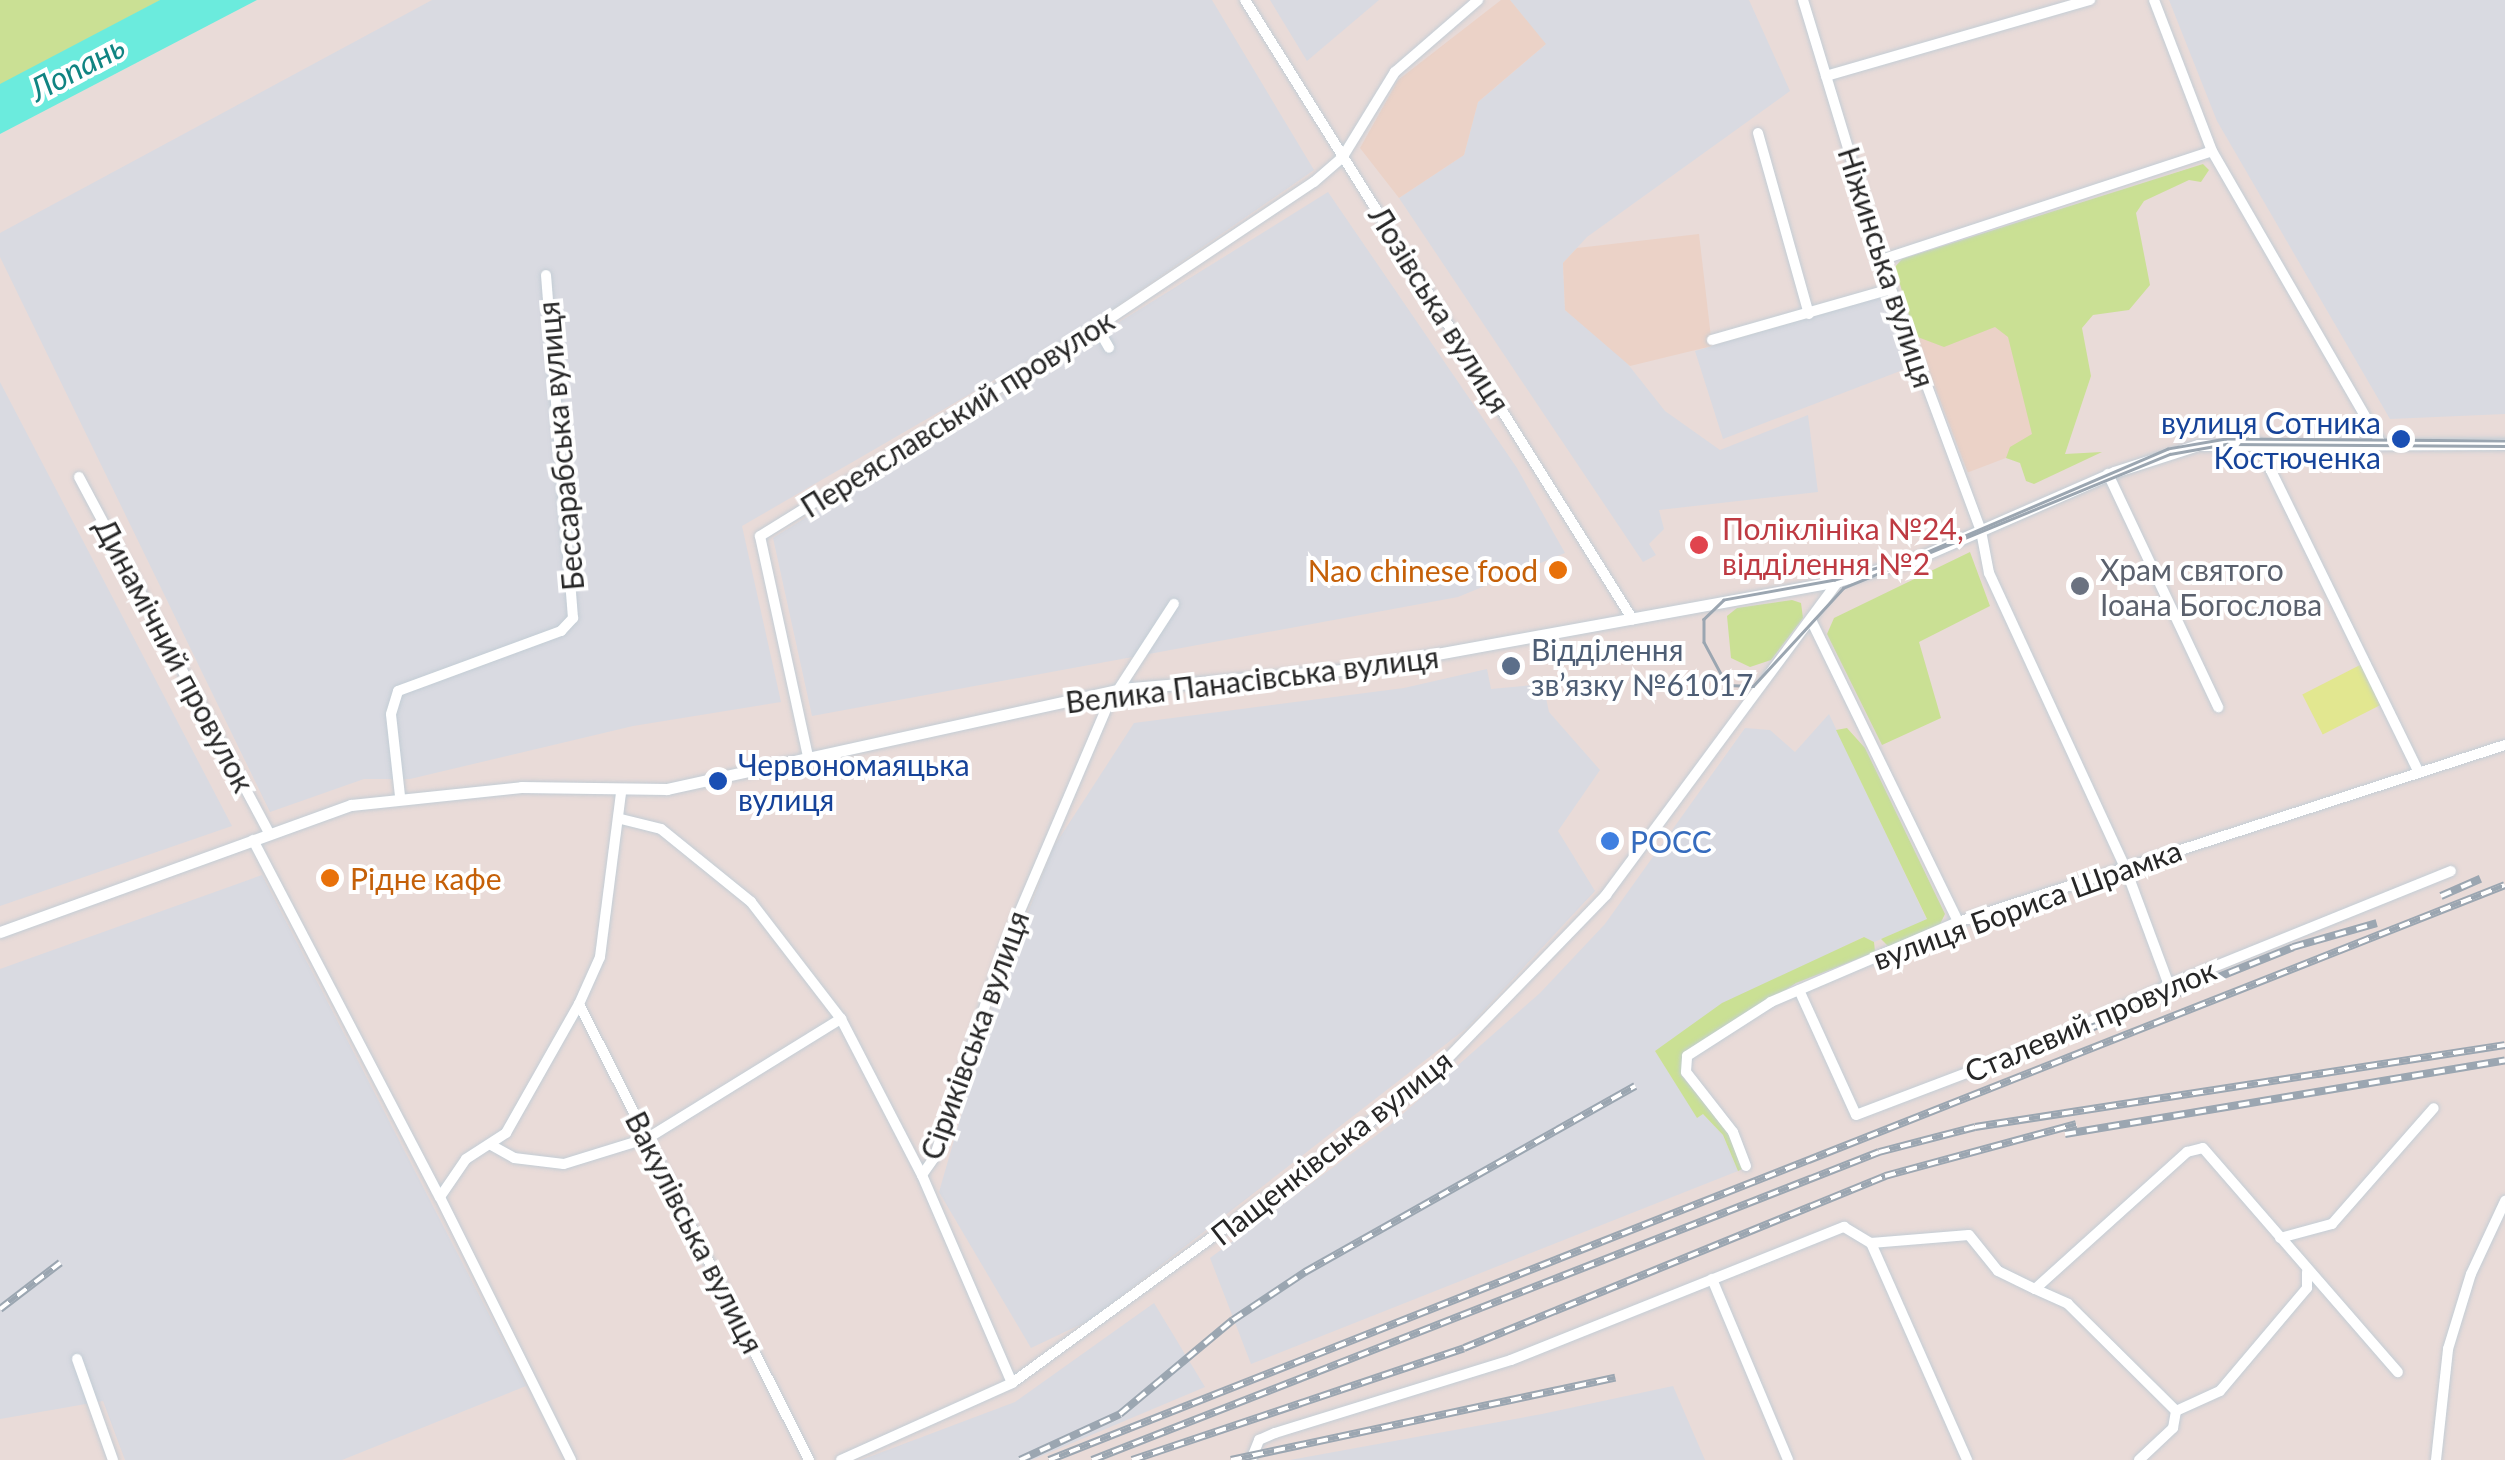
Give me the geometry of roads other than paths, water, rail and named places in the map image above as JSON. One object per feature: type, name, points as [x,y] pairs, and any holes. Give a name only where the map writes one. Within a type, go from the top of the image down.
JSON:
[{"type":"street","name":"Лозівська вулиця","points":[[1244,0],[1634,620]]},
{"type":"street","points":[[1342,158],[1395,72],[1478,0]]},
{"type":"street","name":"Ніжинська вулиця","points":[[1802,0],[1881,260],[1982,532],[1989,573],[2124,867],[2169,985]]},
{"type":"street","points":[[1826,76],[2090,0]]},
{"type":"street","points":[[2154,0],[2212,151],[2380,442]]},
{"type":"street","points":[[1758,133],[1809,314]]},
{"type":"street","points":[[1881,260],[2212,151]]},
{"type":"street","name":"Переяславський провулок","points":[[808,761],[760,536],[1097,328],[1342,158]]},
{"type":"street","name":"Бессарабська вулиця","points":[[400,796],[394,695],[561,631],[573,618],[546,275]]},
{"type":"street","points":[[1712,340],[1891,289]]},
{"type":"street","points":[[1097,328],[1109,348]]},
{"type":"street","points":[[2258,442],[2420,772]]},
{"type":"street","name":"Велика Панасівська вулиця","points":[[0,932],[351,805],[400,796],[520,788],[667,790],[1120,690],[1354,669],[1838,581],[1982,532],[2108,474],[2198,445],[2505,444]]},
{"type":"street","points":[[2108,474],[2218,707]]},
{"type":"street","name":"Динамічний провулок","points":[[79,477],[270,834]]},
{"type":"street","name":"Пащенківська вулиця","points":[[841,1460],[1012,1383],[1424,1083],[1606,895],[1812,622],[1838,581]]},
{"type":"street","name":"Сіриківська вулиця","points":[[1012,1383],[922,1176],[934,1158],[1005,946],[1120,690],[1174,604]]},
{"type":"street","points":[[1812,622],[1958,922]]},
{"type":"street","name":"вулиця Бориса Шрамка","points":[[1746,1166],[1733,1132],[1686,1072],[1687,1056],[1799,990],[1958,922],[2505,745]]},
{"type":"street","points":[[440,1197],[466,1159],[506,1134],[579,1004],[600,957],[621,819],[621,792]]},
{"type":"street","points":[[621,819],[660,829],[751,902],[840,1019],[922,1176]]},
{"type":"street","points":[[253,840],[440,1197],[571,1460]]},
{"type":"street","name":"Сталевий провулок","points":[[1799,990],[1856,1116],[2046,1043],[2169,985],[2451,871]]},
{"type":"street","name":"Вакулівська вулиця","points":[[579,1004],[809,1460]]},
{"type":"street","points":[[491,1145],[514,1158],[564,1164],[648,1138],[840,1019]]},
{"type":"street","points":[[2280,1238],[2332,1224],[2434,1108]]},
{"type":"street","points":[[2035,1289],[2188,1152],[2203,1148],[2398,1372]]},
{"type":"street","points":[[2436,1460],[2448,1348],[2471,1274],[2505,1201]]},
{"type":"street","points":[[1251,1460],[1259,1440],[1275,1433],[1511,1360],[1836,1230],[1855,1229],[1871,1244],[1967,1460]]},
{"type":"street","points":[[1871,1244],[1968,1235],[1998,1271],[2068,1304],[2176,1412]]},
{"type":"street","points":[[2176,1412],[2220,1391],[2307,1288],[2307,1272]]},
{"type":"street","points":[[1712,1278],[1788,1460]]},
{"type":"street","points":[[77,1359],[113,1460]]},
{"type":"street","points":[[2138,1460],[2173,1428],[2176,1412]]},
{"type":"water","name":"Лопань","points":[[160,0],[257,0],[0,134],[0,84]]},
{"type":"tram line","points":[[2505,441],[2226,439],[2168,449],[1916,557],[1835,580],[1724,600],[1704,619],[1704,642],[1727,685],[1753,686],[1843,588],[2170,454],[2227,444],[2505,446]]},
{"type":"railway","points":[[2441,896],[2480,879]]},
{"type":"railway","points":[[1049,1460],[2505,885]]},
{"type":"railway","points":[[2086,1030],[2293,947],[2377,923]]},
{"type":"railway","points":[[1092,1460],[1879,1152],[1975,1127],[2505,1045]]},
{"type":"railway","points":[[2065,1134],[2505,1060]]},
{"type":"railway","points":[[1020,1460],[1120,1414],[1233,1320],[1305,1272],[1635,1086]]},
{"type":"railway","points":[[1132,1460],[1464,1348],[1885,1176],[2076,1124]]},
{"type":"railway","points":[[0,1309],[60,1263]]},
{"type":"railway","points":[[1231,1460],[1615,1378]]},
{"type":"place","name":"вулиця Сотника Костюченка","points":[[2401,439]]},
{"type":"place","name":"Поліклініка №24, відділення №2","points":[[1699,545]]},
{"type":"place","name":"Nao chinese food","points":[[1558,570]]},
{"type":"place","name":"Храм святого Іоана Богослова","points":[[2080,586]]},
{"type":"place","name":"Відділення зв’язку №61017","points":[[1511,666]]},
{"type":"place","name":"Червономаяцька вулиця","points":[[718,781]]},
{"type":"place","name":"РОСС","points":[[1610,841]]},
{"type":"place","name":"Рідне кафе","points":[[330,878]]}]
